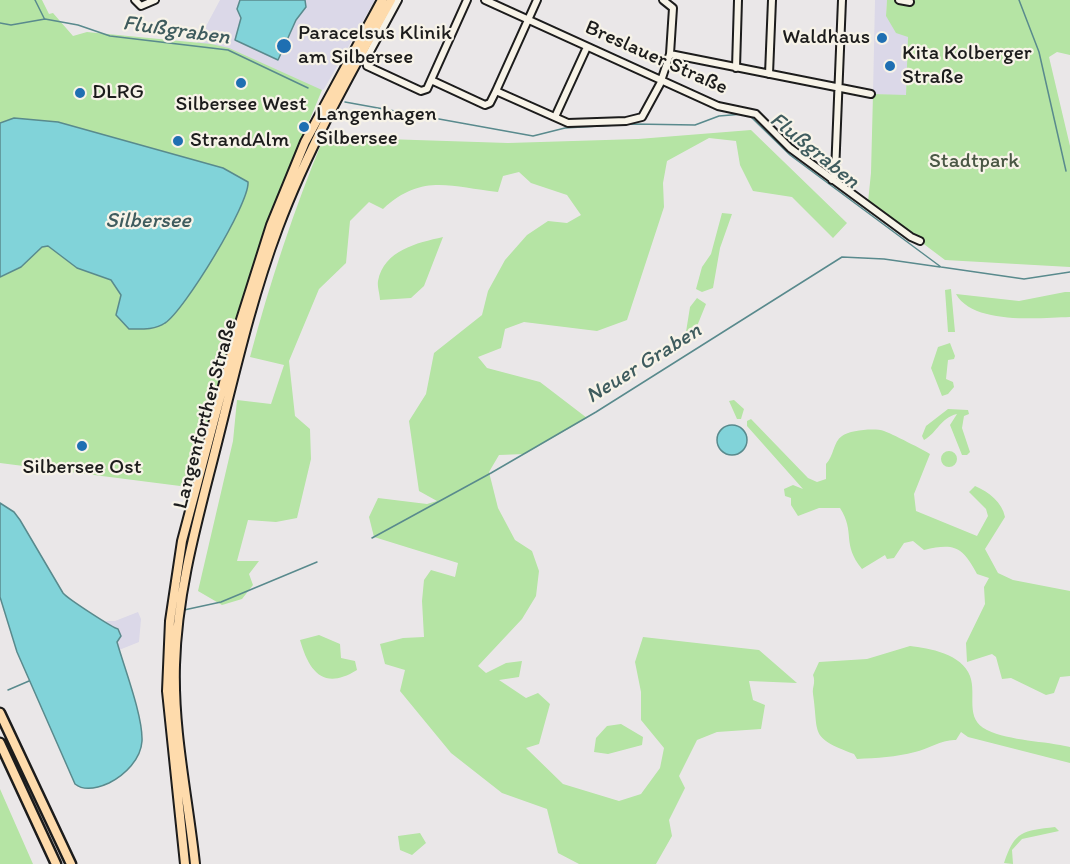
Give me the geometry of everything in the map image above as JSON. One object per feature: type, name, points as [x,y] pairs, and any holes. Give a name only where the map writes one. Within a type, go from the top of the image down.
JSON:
[{"type":"highway","points":[[0,713],[71,864]]},
{"type":"highway","points":[[0,742],[57,864]]},
{"type":"main road","name":"Langenforther Straße","points":[[185,864],[167,691],[170,613],[182,542],[242,315],[271,225],[305,142],[382,0]]},
{"type":"main road","name":"Langenforther Straße","points":[[195,864],[178,741],[175,691],[178,621],[191,544],[251,311],[278,227],[313,146],[391,0]]},
{"type":"street","points":[[135,0],[141,6],[155,0]]},
{"type":"street","points":[[398,0],[366,63],[369,67],[421,91],[427,89],[467,0]]},
{"type":"street","name":"Breslauer Straße","points":[[485,0],[718,106],[756,114],[780,139],[832,180],[911,237],[920,241]]},
{"type":"street","points":[[431,80],[485,105],[490,103],[537,0]]},
{"type":"street","points":[[496,91],[573,124],[638,120],[646,114],[670,54],[673,8],[663,0]]},
{"type":"street","points":[[736,68],[738,0]]},
{"type":"street","points":[[769,74],[772,0]]},
{"type":"street","points":[[832,180],[835,172],[842,0]]},
{"type":"street","points":[[900,0],[910,2]]},
{"type":"street","points":[[555,117],[587,46]]},
{"type":"street","points":[[670,54],[871,94]]},
{"type":"shaded area","name":"Paracelsus Klinik am Silbersee","points":[[220,0],[375,0],[324,89],[320,91],[197,43]]},
{"type":"shaded area","name":"Kita Kolberger Straße","points":[[875,0],[887,0],[886,16],[908,37],[906,96],[873,94]]},
{"type":"shaded area","points":[[138,612],[141,619],[139,642],[119,650],[106,621],[115,621]]},
{"type":"green space","points":[[0,0],[42,0],[49,14],[53,13],[73,36],[87,32],[211,44],[229,48],[322,90],[267,223],[188,487],[0,463]]},
{"type":"green space","name":"Stadtpark","points":[[887,0],[1070,0],[1070,55],[1057,52],[1049,57],[1070,146],[1070,267],[945,260],[868,202],[873,94],[906,95],[908,37],[896,33],[886,16]]},
{"type":"green space","points":[[751,130],[847,223],[833,238],[792,197],[753,191],[740,165],[736,141],[709,138],[667,161],[663,183],[664,207],[627,320],[597,331],[524,322],[505,329],[501,348],[478,357],[487,368],[540,382],[587,418],[525,454],[499,455],[489,472],[498,508],[515,540],[532,551],[539,571],[536,596],[522,619],[478,666],[486,673],[506,663],[522,661],[519,677],[499,680],[526,698],[538,693],[550,704],[539,744],[526,748],[563,784],[619,801],[641,794],[660,768],[664,748],[641,720],[641,692],[635,662],[643,637],[759,650],[797,683],[749,681],[753,700],[765,705],[761,729],[717,732],[697,740],[679,776],[685,788],[669,820],[672,836],[656,864],[579,864],[558,853],[547,809],[502,793],[451,753],[400,691],[405,670],[385,664],[380,644],[403,638],[424,637],[422,601],[424,580],[431,570],[455,577],[458,563],[374,537],[369,517],[378,498],[427,504],[437,501],[419,491],[409,421],[426,394],[434,353],[482,315],[488,291],[505,260],[527,235],[548,221],[567,223],[581,215],[567,195],[531,183],[519,172],[503,176],[498,192],[451,186],[424,186],[411,190],[383,209],[369,202],[350,221],[346,263],[319,289],[289,361],[295,416],[310,429],[311,459],[297,518],[276,522],[248,520],[237,561],[259,561],[249,574],[253,585],[242,599],[222,605],[198,591],[233,441],[237,400],[271,404],[284,365],[250,357],[283,246],[324,137],[508,143],[638,139]]},
{"type":"green space","points":[[722,213],[732,214],[720,248],[713,288],[702,292],[696,289],[702,267],[711,254]]},
{"type":"green space","points":[[443,237],[424,286],[411,298],[380,300],[378,281],[381,270],[394,255],[413,245]]},
{"type":"green space","points":[[951,289],[955,332],[948,332],[945,290]]},
{"type":"green space","points":[[1070,292],[1070,317],[1042,318],[1008,318],[977,311],[965,304],[956,294],[1019,301]]},
{"type":"green space","points":[[697,298],[706,304],[693,336],[686,332],[690,307]]},
{"type":"green space","points":[[950,343],[955,356],[954,359],[948,360],[946,379],[953,382],[954,387],[948,394],[942,396],[931,368],[938,347]]},
{"type":"green space","points":[[734,400],[744,409],[741,419],[737,419],[729,401]]},
{"type":"green space","points":[[948,409],[968,410],[969,414],[964,416],[962,428],[970,452],[967,455],[962,455],[950,425],[957,414],[943,422],[924,440],[922,436],[926,426]]},
{"type":"green space","points":[[751,419],[808,478],[817,482],[826,479],[826,464],[839,439],[851,432],[880,430],[916,446],[930,454],[914,494],[916,511],[977,536],[988,516],[986,509],[969,492],[975,486],[990,494],[998,502],[1005,517],[985,549],[998,573],[1013,580],[1070,591],[1070,676],[1060,677],[1054,693],[1046,695],[1011,678],[1002,679],[996,657],[992,654],[967,662],[966,643],[985,604],[984,587],[989,578],[977,574],[967,557],[956,549],[943,547],[924,550],[913,541],[904,543],[894,558],[887,559],[885,555],[862,569],[852,552],[847,524],[840,508],[819,508],[798,516],[791,505],[791,498],[785,496],[784,489],[793,485],[803,489],[747,426],[747,421]]},
{"type":"green space","points":[[949,451],[955,453],[957,459],[955,465],[949,467],[943,465],[941,459],[943,453]]},
{"type":"green space","points":[[319,635],[340,644],[341,658],[355,661],[357,670],[335,679],[326,678],[313,669],[300,640]]},
{"type":"green space","points":[[910,646],[926,648],[953,657],[966,668],[972,683],[973,713],[980,725],[996,734],[1070,747],[1070,763],[968,737],[961,732],[956,740],[946,741],[915,752],[857,759],[854,754],[823,738],[817,727],[813,692],[813,675],[819,662],[867,659]]},
{"type":"green space","points":[[621,724],[643,737],[642,745],[608,754],[594,752],[596,738],[607,726]]},
{"type":"green space","points":[[0,789],[33,864],[0,864]]},
{"type":"green space","points":[[1055,827],[1059,831],[1022,839],[1012,850],[1013,864],[1004,863],[1012,844],[1022,834]]},
{"type":"green space","points":[[420,833],[426,843],[412,855],[400,850],[398,836]]},
{"type":"water","points":[[240,0],[305,0],[306,7],[296,20],[278,60],[235,40],[241,18],[237,9]]},
{"type":"water","name":"Silbersee","points":[[14,118],[58,122],[223,168],[248,182],[246,194],[228,233],[186,299],[165,323],[152,328],[129,329],[116,315],[121,295],[111,280],[77,268],[48,246],[42,247],[21,267],[0,277],[0,123]]},
{"type":"water","points":[[732,425],[743,429],[747,440],[743,451],[732,455],[721,451],[717,440],[721,429]]},
{"type":"water","points":[[0,503],[14,512],[20,520],[63,593],[90,613],[118,629],[121,636],[117,642],[136,705],[142,741],[139,754],[131,766],[109,783],[87,789],[75,784],[17,652],[0,597]]},
{"type":"waterway","points":[[35,0],[44,18]]},
{"type":"waterway","points":[[1019,0],[1039,52],[1066,171]]},
{"type":"waterway","name":"Flußgraben","points":[[0,23],[11,25],[45,19],[78,25],[110,36],[228,50],[308,88]]},
{"type":"waterway","name":"Flußgraben","points":[[345,102],[533,136],[565,128],[633,124],[695,125],[719,116],[743,114]]},
{"type":"waterway","name":"Flußgraben","points":[[750,116],[790,155],[941,267],[1024,279],[1070,272]]},
{"type":"waterway","name":"Neuer Graben","points":[[372,538],[596,412],[842,257],[884,259],[940,267]]},
{"type":"waterway","name":"Neuer Graben","points":[[184,610],[221,602],[317,562]]},
{"type":"waterway","points":[[8,690],[29,681]]},
{"type":"place","name":"Waldhaus","points":[[882,38]]},
{"type":"place","name":"Paracelsus Klinik am Silbersee","points":[[284,46]]},
{"type":"place","name":"Kita Kolberger Straße","points":[[890,66]]},
{"type":"place","name":"Silbersee West","points":[[241,83]]},
{"type":"place","name":"DLRG","points":[[80,93]]},
{"type":"place","name":"Langenhagen Silbersee","points":[[304,127]]},
{"type":"place","name":"StrandAlm","points":[[178,141]]},
{"type":"place","name":"Silbersee Ost","points":[[82,446]]}]
